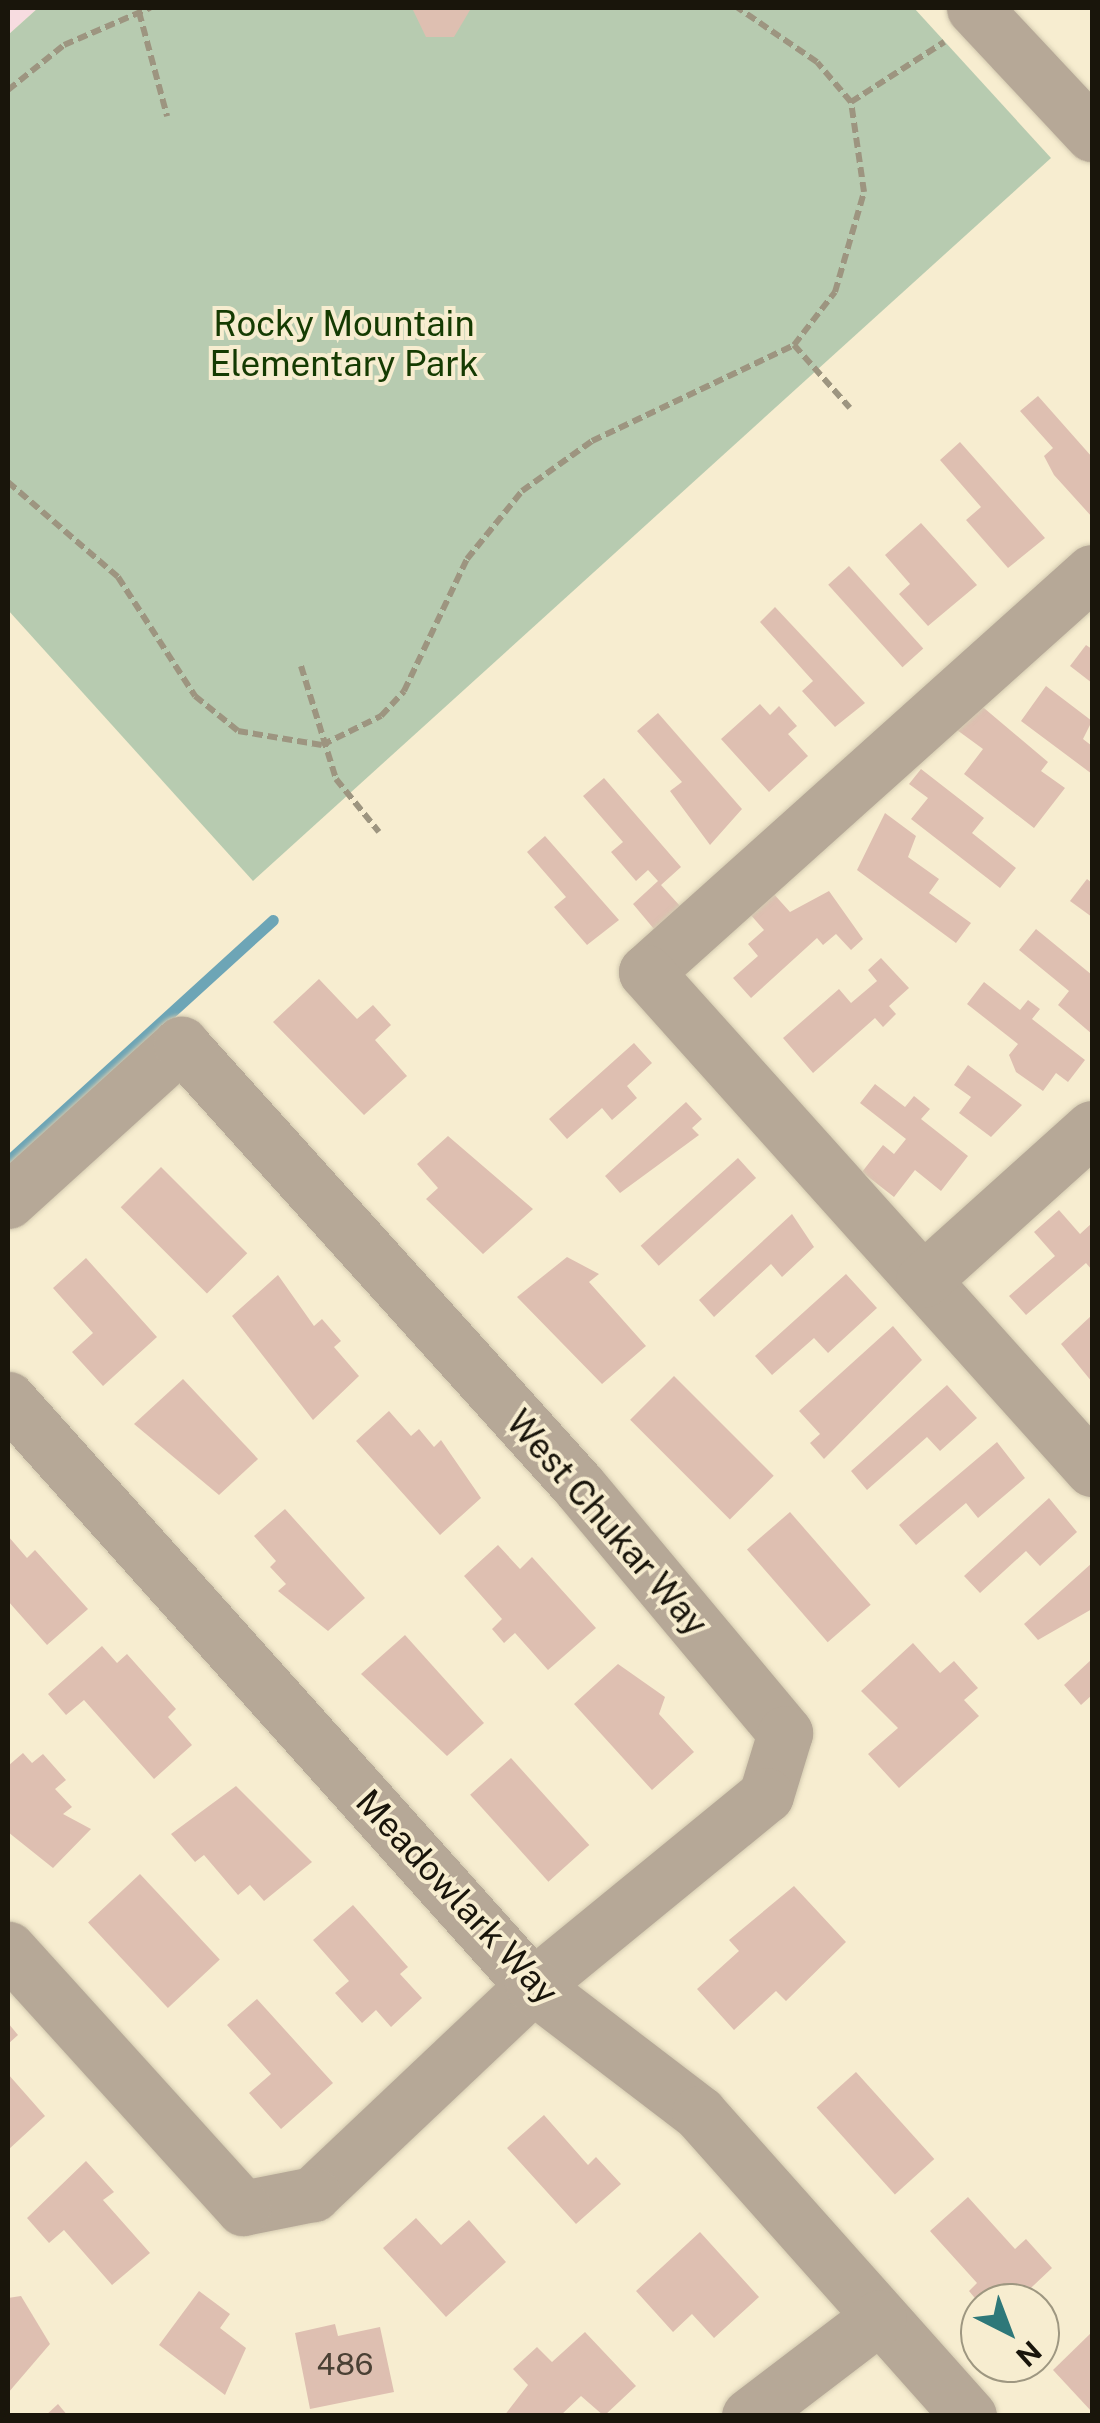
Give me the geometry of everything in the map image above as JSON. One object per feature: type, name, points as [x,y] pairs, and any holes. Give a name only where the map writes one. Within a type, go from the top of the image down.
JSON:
[{"type":"street","points":[[972,18],[1092,134]]},
{"type":"street","points":[[1092,572],[646,972],[1092,1469]]},
{"type":"street","name":"West Chukar Way","points":[[8,1201],[181,1044],[578,1484],[785,1733],[766,1795],[532,1986]]},
{"type":"street","points":[[923,1280],[1092,1128]]},
{"type":"street","name":"Meadowlark Way","points":[[8,1399],[532,1986],[699,2113],[969,2416]]},
{"type":"street","points":[[8,1949],[242,2208],[313,2194],[532,1986]]},
{"type":"street","points":[[748,2416],[879,2317]]},
{"type":"path","points":[[8,90],[64,45],[150,8]]},
{"type":"path","points":[[8,482],[118,577],[215,716],[238,731],[322,745],[381,716],[404,691],[467,559],[522,491],[592,441],[794,346],[856,242],[864,192],[850,102],[817,62],[738,8]]},
{"type":"path","points":[[139,12],[167,116]]},
{"type":"path","points":[[850,102],[972,18]]},
{"type":"path","points":[[794,346],[850,408]]},
{"type":"path","points":[[300,666],[322,745],[379,832]]},
{"type":"shaded area","points":[[8,8],[38,8],[8,35]]},
{"type":"green space","name":"Rocky Mountain Elementary Park","points":[[38,8],[914,8],[1051,158],[253,881],[8,610],[8,35]]},
{"type":"building","points":[[412,8],[470,10],[454,37],[426,37]]},
{"type":"building","points":[[1038,396],[1092,457],[1092,517],[1054,475],[1044,456],[1053,448],[1020,411]]},
{"type":"building","points":[[960,442],[1045,538],[1008,568],[966,520],[981,507],[940,460]]},
{"type":"building","points":[[921,523],[977,585],[928,626],[899,594],[910,584],[885,555]]},
{"type":"building","points":[[849,566],[923,648],[902,667],[828,585]]},
{"type":"building","points":[[775,607],[865,703],[835,727],[802,691],[813,681],[760,622]]},
{"type":"building","points":[[1086,645],[1092,649],[1092,683],[1070,666]]},
{"type":"building","points":[[1046,686],[1092,721],[1083,739],[1092,746],[1092,774],[1021,721]]},
{"type":"building","points":[[978,703],[1048,762],[1041,771],[1065,788],[1034,828],[964,774],[983,749],[957,730]]},
{"type":"building","points":[[760,704],[770,715],[779,706],[797,726],[788,734],[808,756],[769,792],[721,739]]},
{"type":"building","points":[[658,713],[742,809],[710,845],[670,791],[682,782],[637,731]]},
{"type":"building","points":[[921,769],[984,818],[972,833],[1016,868],[1000,888],[911,819],[928,798],[909,784]]},
{"type":"building","points":[[604,778],[681,867],[661,885],[680,906],[654,929],[633,904],[658,881],[648,870],[636,881],[611,852],[623,842],[583,796]]},
{"type":"building","points":[[885,813],[916,836],[908,857],[939,879],[929,893],[971,923],[956,943],[857,870]]},
{"type":"building","points":[[545,836],[619,920],[587,945],[554,907],[566,897],[527,852]]},
{"type":"building","points":[[1087,879],[1092,883],[1092,917],[1070,901]]},
{"type":"building","points":[[829,891],[863,939],[851,950],[836,934],[823,945],[817,938],[751,998],[733,978],[758,956],[748,944],[764,930],[749,913],[772,892],[790,912]]},
{"type":"building","points":[[1036,929],[1092,975],[1092,1034],[1058,1005],[1069,991],[1019,950]]},
{"type":"building","points":[[881,958],[909,988],[889,1006],[896,1014],[883,1027],[875,1018],[813,1073],[783,1038],[839,989],[851,1003],[877,981],[868,970]]},
{"type":"building","points":[[319,979],[357,1019],[373,1005],[391,1025],[375,1040],[407,1076],[364,1115],[273,1022]]},
{"type":"building","points":[[984,982],[1020,1010],[1028,1000],[1040,1009],[1032,1019],[1085,1060],[1068,1082],[1056,1073],[1043,1091],[1016,1072],[1009,1055],[1018,1044],[967,1004]]},
{"type":"building","points":[[634,1043],[652,1063],[627,1086],[637,1098],[612,1120],[602,1108],[567,1139],[549,1119]]},
{"type":"building","points":[[968,1065],[1022,1105],[991,1137],[959,1113],[971,1097],[954,1085]]},
{"type":"building","points":[[875,1084],[905,1107],[914,1096],[930,1109],[921,1119],[968,1156],[941,1191],[915,1170],[894,1197],[862,1172],[883,1145],[894,1154],[906,1139],[860,1103]]},
{"type":"building","points":[[686,1102],[702,1119],[692,1128],[699,1135],[620,1193],[605,1176]]},
{"type":"building","points":[[448,1136],[533,1209],[483,1254],[426,1199],[438,1188],[417,1164]]},
{"type":"building","points":[[738,1158],[756,1178],[659,1266],[641,1246]]},
{"type":"building","points":[[161,1167],[247,1253],[207,1294],[121,1207]]},
{"type":"building","points":[[1059,1210],[1080,1234],[1092,1223],[1092,1270],[1086,1263],[1026,1315],[1009,1296],[1055,1256],[1034,1232]]},
{"type":"building","points":[[792,1214],[814,1247],[782,1277],[771,1264],[714,1317],[699,1300]]},
{"type":"building","points":[[567,1257],[599,1274],[589,1282],[646,1346],[602,1384],[517,1297]]},
{"type":"building","points":[[86,1258],[157,1337],[103,1386],[72,1352],[93,1333],[53,1288]]},
{"type":"building","points":[[846,1274],[877,1308],[828,1353],[814,1338],[772,1375],[755,1356]]},
{"type":"building","points":[[278,1275],[314,1326],[322,1319],[341,1341],[334,1347],[359,1376],[313,1420],[232,1316]]},
{"type":"building","points":[[1092,1315],[1092,1382],[1061,1344]]},
{"type":"building","points":[[893,1326],[922,1360],[824,1459],[810,1443],[820,1434],[799,1411]]},
{"type":"building","points":[[674,1376],[774,1476],[730,1520],[630,1420]]},
{"type":"building","points":[[183,1379],[258,1459],[219,1495],[134,1424]]},
{"type":"building","points":[[947,1385],[977,1418],[940,1451],[927,1437],[867,1490],[851,1471]]},
{"type":"building","points":[[389,1411],[411,1436],[419,1429],[434,1447],[441,1440],[481,1498],[440,1535],[356,1441]]},
{"type":"building","points":[[997,1442],[1025,1478],[978,1518],[966,1503],[916,1545],[899,1525]]},
{"type":"building","points":[[1049,1498],[1077,1532],[1040,1566],[1026,1551],[980,1593],[964,1576]]},
{"type":"building","points":[[285,1509],[365,1598],[328,1631],[278,1591],[286,1584],[270,1567],[276,1561],[254,1536]]},
{"type":"building","points":[[790,1512],[871,1605],[828,1642],[747,1549]]},
{"type":"building","points":[[8,1536],[27,1558],[35,1550],[88,1609],[47,1645],[8,1601]]},
{"type":"building","points":[[498,1545],[520,1569],[532,1557],[596,1628],[548,1670],[515,1633],[504,1643],[492,1629],[502,1619],[464,1576]]},
{"type":"building","points":[[1092,1563],[1092,1609],[1038,1640],[1024,1624]]},
{"type":"building","points":[[405,1635],[484,1723],[447,1756],[361,1674]]},
{"type":"building","points":[[913,1643],[940,1673],[954,1661],[978,1688],[964,1700],[979,1716],[899,1788],[868,1754],[898,1728],[861,1691]]},
{"type":"building","points":[[102,1646],[117,1663],[127,1654],[176,1709],[168,1717],[192,1745],[154,1779],[84,1700],[66,1715],[48,1694]]},
{"type":"building","points":[[1092,1659],[1092,1695],[1081,1705],[1064,1685]]},
{"type":"building","points":[[618,1664],[665,1697],[659,1714],[694,1752],[652,1790],[574,1704]]},
{"type":"building","points":[[23,1753],[32,1763],[43,1754],[66,1780],[55,1789],[72,1807],[63,1814],[91,1829],[53,1868],[8,1832],[8,1766]]},
{"type":"building","points":[[511,1758],[589,1845],[548,1882],[470,1795]]},
{"type":"building","points":[[236,1786],[312,1862],[264,1901],[250,1885],[238,1895],[204,1855],[195,1862],[171,1834]]},
{"type":"building","points":[[140,1874],[220,1960],[168,2008],[88,1922]]},
{"type":"building","points":[[794,1886],[846,1942],[786,2001],[776,1991],[734,2030],[697,1989],[739,1951],[729,1940]]},
{"type":"building","points":[[353,1905],[408,1967],[400,1974],[422,1998],[391,2027],[376,2010],[362,2023],[335,1993],[349,1981],[313,1940]]},
{"type":"building","points":[[257,1999],[333,2083],[281,2129],[249,2093],[271,2074],[227,2025]]},
{"type":"building","points":[[8,2023],[18,2035],[8,2044]]},
{"type":"building","points":[[856,2072],[934,2159],[895,2194],[817,2107]]},
{"type":"building","points":[[8,2074],[45,2116],[8,2150]]},
{"type":"building","points":[[544,2115],[588,2165],[596,2157],[621,2184],[576,2224],[507,2148]]},
{"type":"building","points":[[86,2161],[114,2192],[103,2200],[150,2253],[112,2285],[64,2230],[49,2243],[27,2218]]},
{"type":"building","points":[[968,2197],[1015,2249],[1026,2239],[1052,2268],[1036,2283],[977,2283],[930,2231]]},
{"type":"building","points":[[416,2218],[441,2245],[469,2220],[506,2262],[446,2317],[383,2248]]},
{"type":"building","points":[[700,2232],[759,2297],[714,2338],[692,2314],[673,2332],[636,2291]]},
{"type":"building","points":[[199,2291],[230,2314],[220,2328],[246,2348],[225,2395],[159,2345]]},
{"type":"building","points":[[21,2296],[50,2344],[8,2393],[8,2298]]},
{"type":"building","points":[[335,2324],[338,2336],[380,2327],[394,2392],[310,2409],[295,2333]]},
{"type":"building","points":[[585,2332],[636,2386],[604,2416],[581,2396],[560,2416],[504,2416],[528,2385],[513,2369],[537,2347],[552,2362]]},
{"type":"building","points":[[1092,2332],[1092,2412],[1060,2378],[1060,2363]]},
{"type":"building","points":[[58,2404],[68,2416],[45,2416]]},
{"type":"waterway","points":[[8,1161],[273,920]]}]
